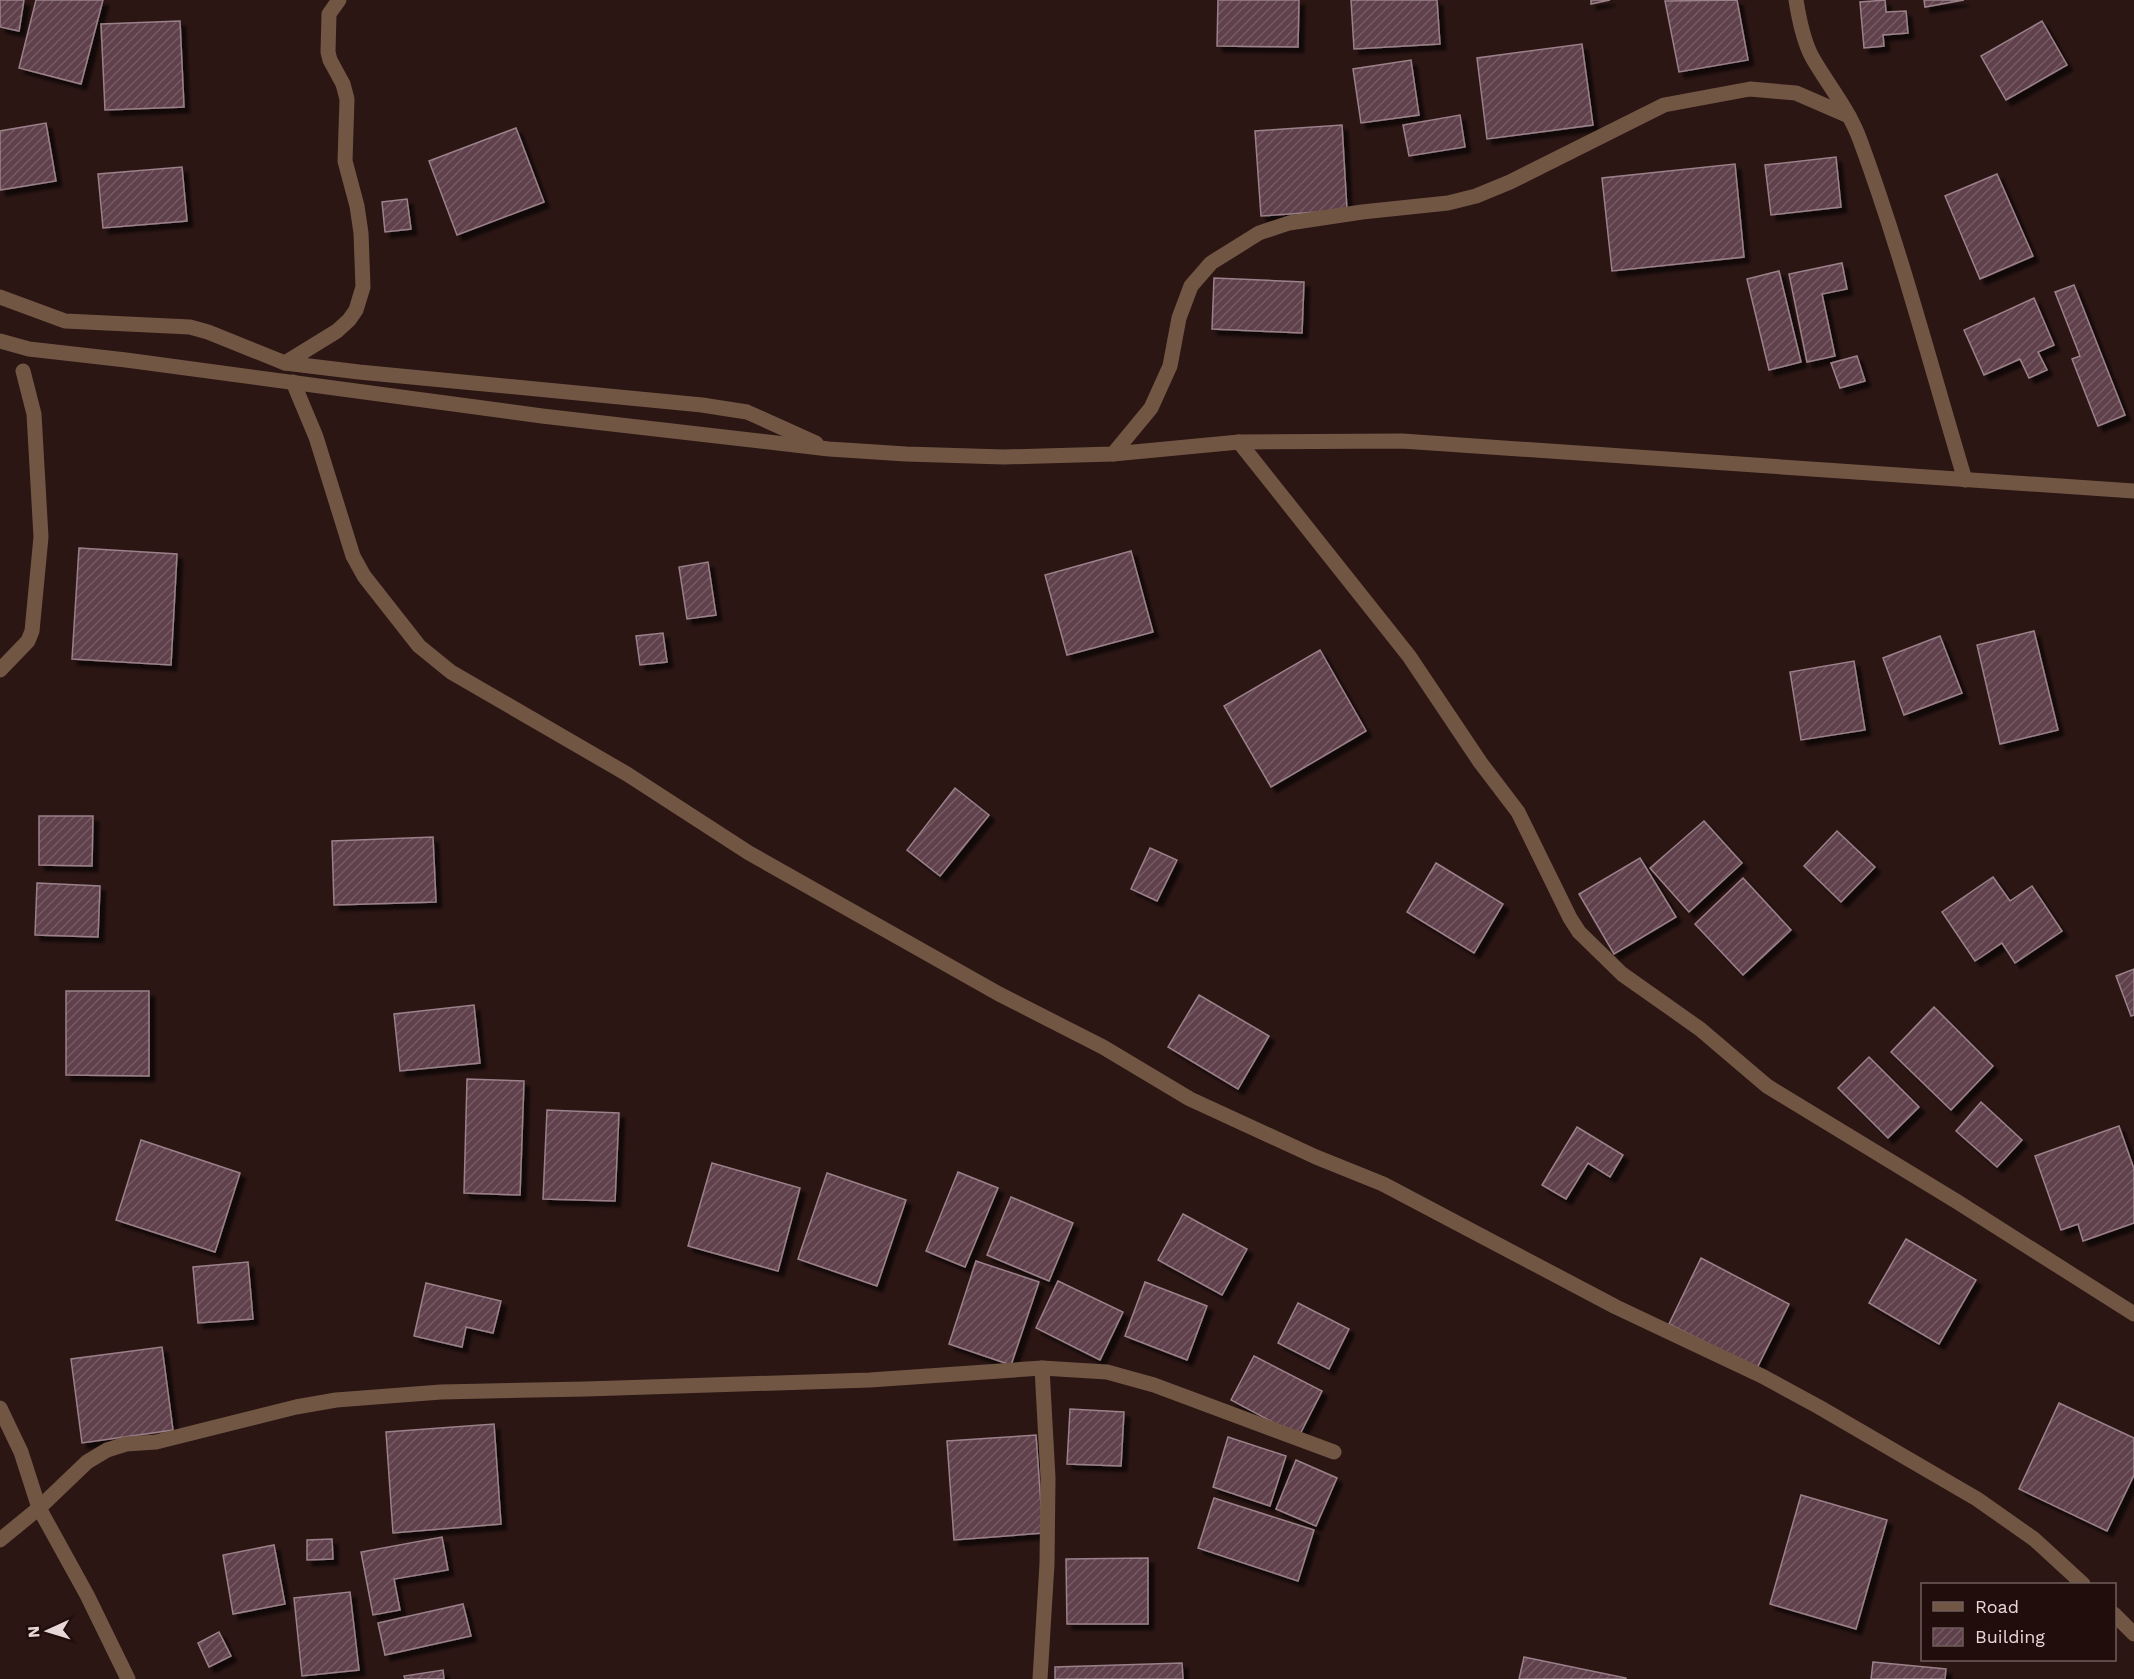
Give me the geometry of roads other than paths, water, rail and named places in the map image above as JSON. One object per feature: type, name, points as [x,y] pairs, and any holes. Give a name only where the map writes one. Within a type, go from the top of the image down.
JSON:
[{"type":"street","points":[[285,363],[337,331],[349,320],[356,310],[363,287],[361,233],[357,206],[345,161],[347,99],[343,84],[328,52],[329,14],[339,0]]},
{"type":"street","points":[[1796,0],[1804,37],[1811,55],[1849,116],[1866,159],[1965,480]]},
{"type":"street","points":[[1113,454],[1151,408],[1170,366],[1179,318],[1191,286],[1211,263],[1259,233],[1289,223],[1362,212],[1448,203],[1476,196],[1510,183],[1664,105],[1750,89],[1796,93],[1849,116]]},
{"type":"street","points":[[0,297],[64,321],[190,327],[285,363],[702,405],[747,412],[829,449]]},
{"type":"street","points":[[0,341],[29,349],[542,416],[829,449],[993,457],[1113,454],[1239,442],[1402,441],[2134,491]]},
{"type":"street","points":[[0,670],[28,642],[32,631],[41,537],[34,414],[23,371]]},
{"type":"street","points":[[293,382],[316,437],[353,556],[364,576],[419,646],[451,672],[627,774],[748,853],[999,994],[1103,1047],[1190,1099],[1316,1157],[1383,1184],[1616,1306],[1762,1376],[1819,1407],[1977,1499],[2034,1539],[2082,1583]]},
{"type":"street","points":[[1239,442],[1409,656],[1480,762],[1518,812],[1570,918],[1592,946],[1622,974],[1700,1029],[1767,1086],[1956,1201],[2134,1314]]},
{"type":"street","points":[[1040,1679],[1047,1564],[1048,1478],[1041,1368]]},
{"type":"street","points":[[0,1540],[39,1508],[87,1462],[107,1450],[126,1444],[156,1442],[296,1407],[336,1400],[441,1392],[870,1380],[1041,1368],[1107,1372],[1145,1382],[1334,1452]]},
{"type":"street","points":[[0,1408],[21,1452],[39,1508],[87,1595],[128,1679]]},
{"type":"street","points":[[2116,1615],[2134,1634]]}]
